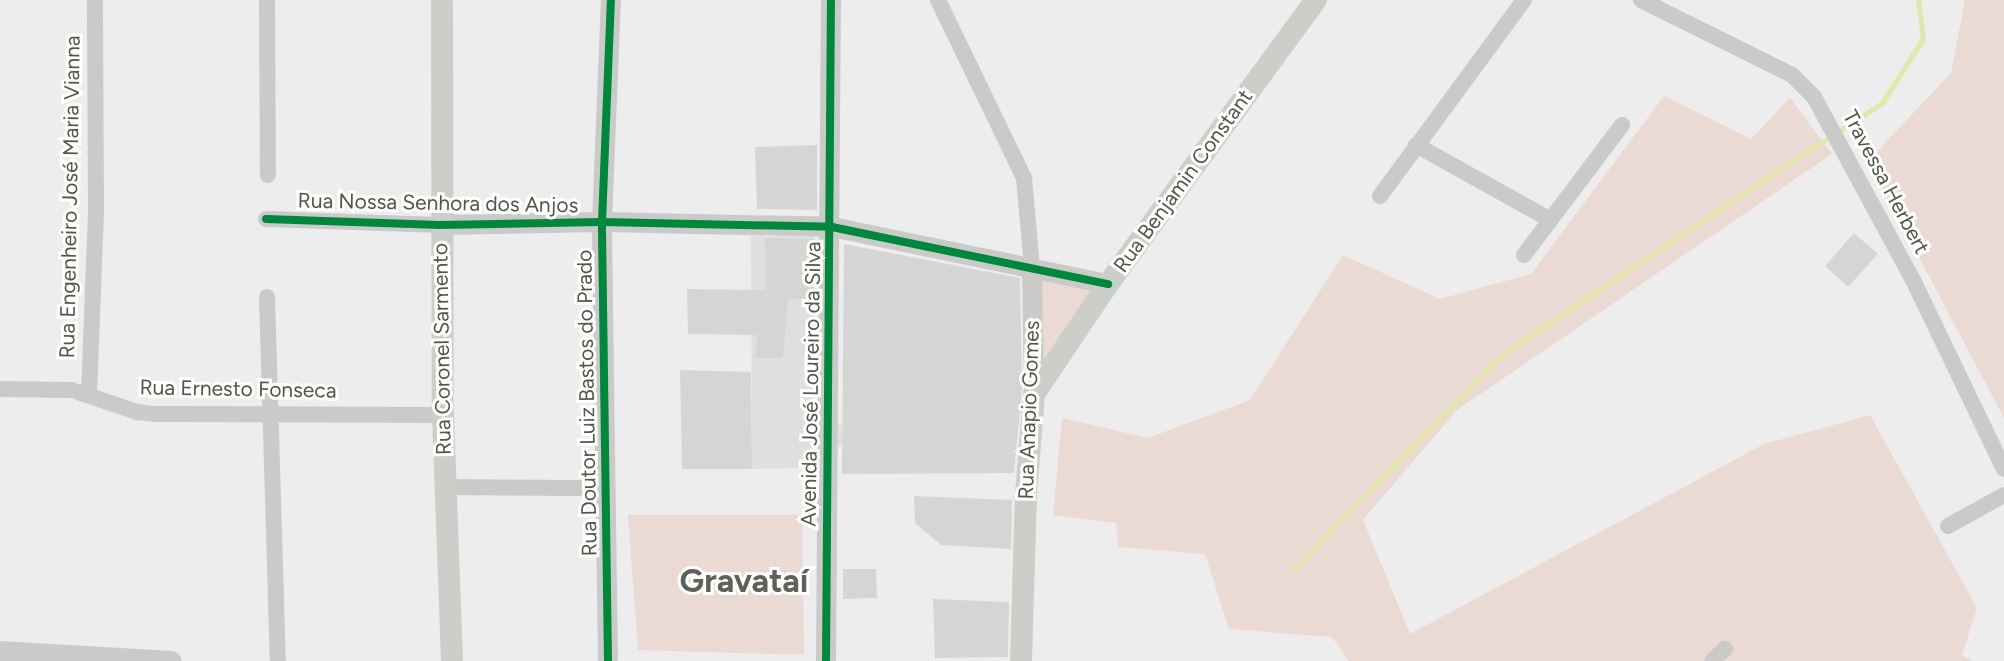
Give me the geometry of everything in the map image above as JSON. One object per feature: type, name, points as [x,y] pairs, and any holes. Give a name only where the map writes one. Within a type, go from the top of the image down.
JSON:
[{"type":"main road","name":"Rua Coronel Sarmento","points":[[442,0],[442,415],[453,661]]},
{"type":"main road","name":"Rua Benjamin Constant","points":[[1034,394],[1108,284],[1316,0]]},
{"type":"main road","name":"Rua Anapio Gomes","points":[[1021,661],[1026,494],[1034,394]]},
{"type":"street","name":"Rua Engenheiro José Maria Vianna","points":[[89,394],[96,208],[95,0]]},
{"type":"street","points":[[267,0],[268,175]]},
{"type":"street","name":"Rua Doutor Luiz Bastos do Prado","points":[[608,661],[602,222],[611,0]]},
{"type":"street","name":"Avenida José Loureiro da Silva","points":[[826,661],[832,228],[831,0]]},
{"type":"street","name":"Rua Anapio Gomes","points":[[938,0],[1024,178],[1032,267],[1034,394]]},
{"type":"street","points":[[1380,196],[1524,0]]},
{"type":"street","name":"Travessa Herbert","points":[[1641,0],[1792,75],[1814,97],[1913,280],[2004,469]]},
{"type":"street","points":[[1524,255],[1622,124]]},
{"type":"street","points":[[1416,144],[1551,220]]},
{"type":"street","name":"Rua Nossa Senhora dos Anjos","points":[[266,219],[441,225],[602,222],[832,228],[1108,284]]},
{"type":"street","points":[[267,297],[273,413],[278,661]]},
{"type":"street","name":"Rua Ernesto Fonseca","points":[[0,389],[56,388],[89,394],[147,413],[442,415]]},
{"type":"street","points":[[444,488],[607,488]]},
{"type":"street","points":[[1948,526],[2004,495]]},
{"type":"street","points":[[1712,661],[1725,649]]},
{"type":"street","points":[[0,651],[172,661]]},
{"type":"shaded area","points":[[1965,0],[2004,0],[2004,418],[1868,161],[1951,73]]},
{"type":"shaded area","points":[[1664,96],[1751,139],[1790,98],[1832,154],[1457,410],[1363,520],[1410,634],[1764,444],[1870,415],[1977,608],[1962,655],[1973,661],[1349,661],[1332,637],[1229,629],[1205,554],[1118,547],[1116,523],[1053,515],[1062,418],[1148,438],[1250,400],[1343,255],[1440,299],[1531,274]]},
{"type":"shaded area","points":[[751,236],[814,236],[815,424],[842,425],[842,446],[815,445],[815,468],[752,469]]},
{"type":"shaded area","points":[[1039,279],[1095,292],[1040,373]]},
{"type":"shaded area","points":[[628,515],[802,515],[804,655],[638,650]]},
{"type":"building","points":[[817,145],[817,210],[757,209],[755,147]]},
{"type":"building","points":[[1854,233],[1878,254],[1848,287],[1825,266]]},
{"type":"building","points":[[765,238],[817,239],[817,300],[788,299],[783,358],[756,358],[757,335],[688,334],[687,289],[766,290]]},
{"type":"building","points":[[844,244],[1020,278],[1022,389],[1014,473],[842,474]]},
{"type":"building","points":[[680,370],[751,372],[752,469],[682,469]]},
{"type":"building","points":[[914,496],[1012,500],[1011,549],[941,545],[915,523]]},
{"type":"building","points":[[843,569],[876,569],[877,598],[843,599]]},
{"type":"building","points":[[933,599],[1009,602],[1008,657],[935,658]]},
{"type":"waterway","points":[[1838,132],[1882,103],[1923,39],[1918,0]]},
{"type":"waterway","points":[[1294,569],[1498,358],[1831,136]]},
{"type":"cycle path","points":[[608,661],[602,222],[611,0]]},
{"type":"cycle path","points":[[826,661],[831,0]]},
{"type":"cycle path","points":[[266,219],[440,225],[602,222],[832,227],[1108,284]]},
{"type":"district","name":"Gravataí","points":[[744,581]]}]
